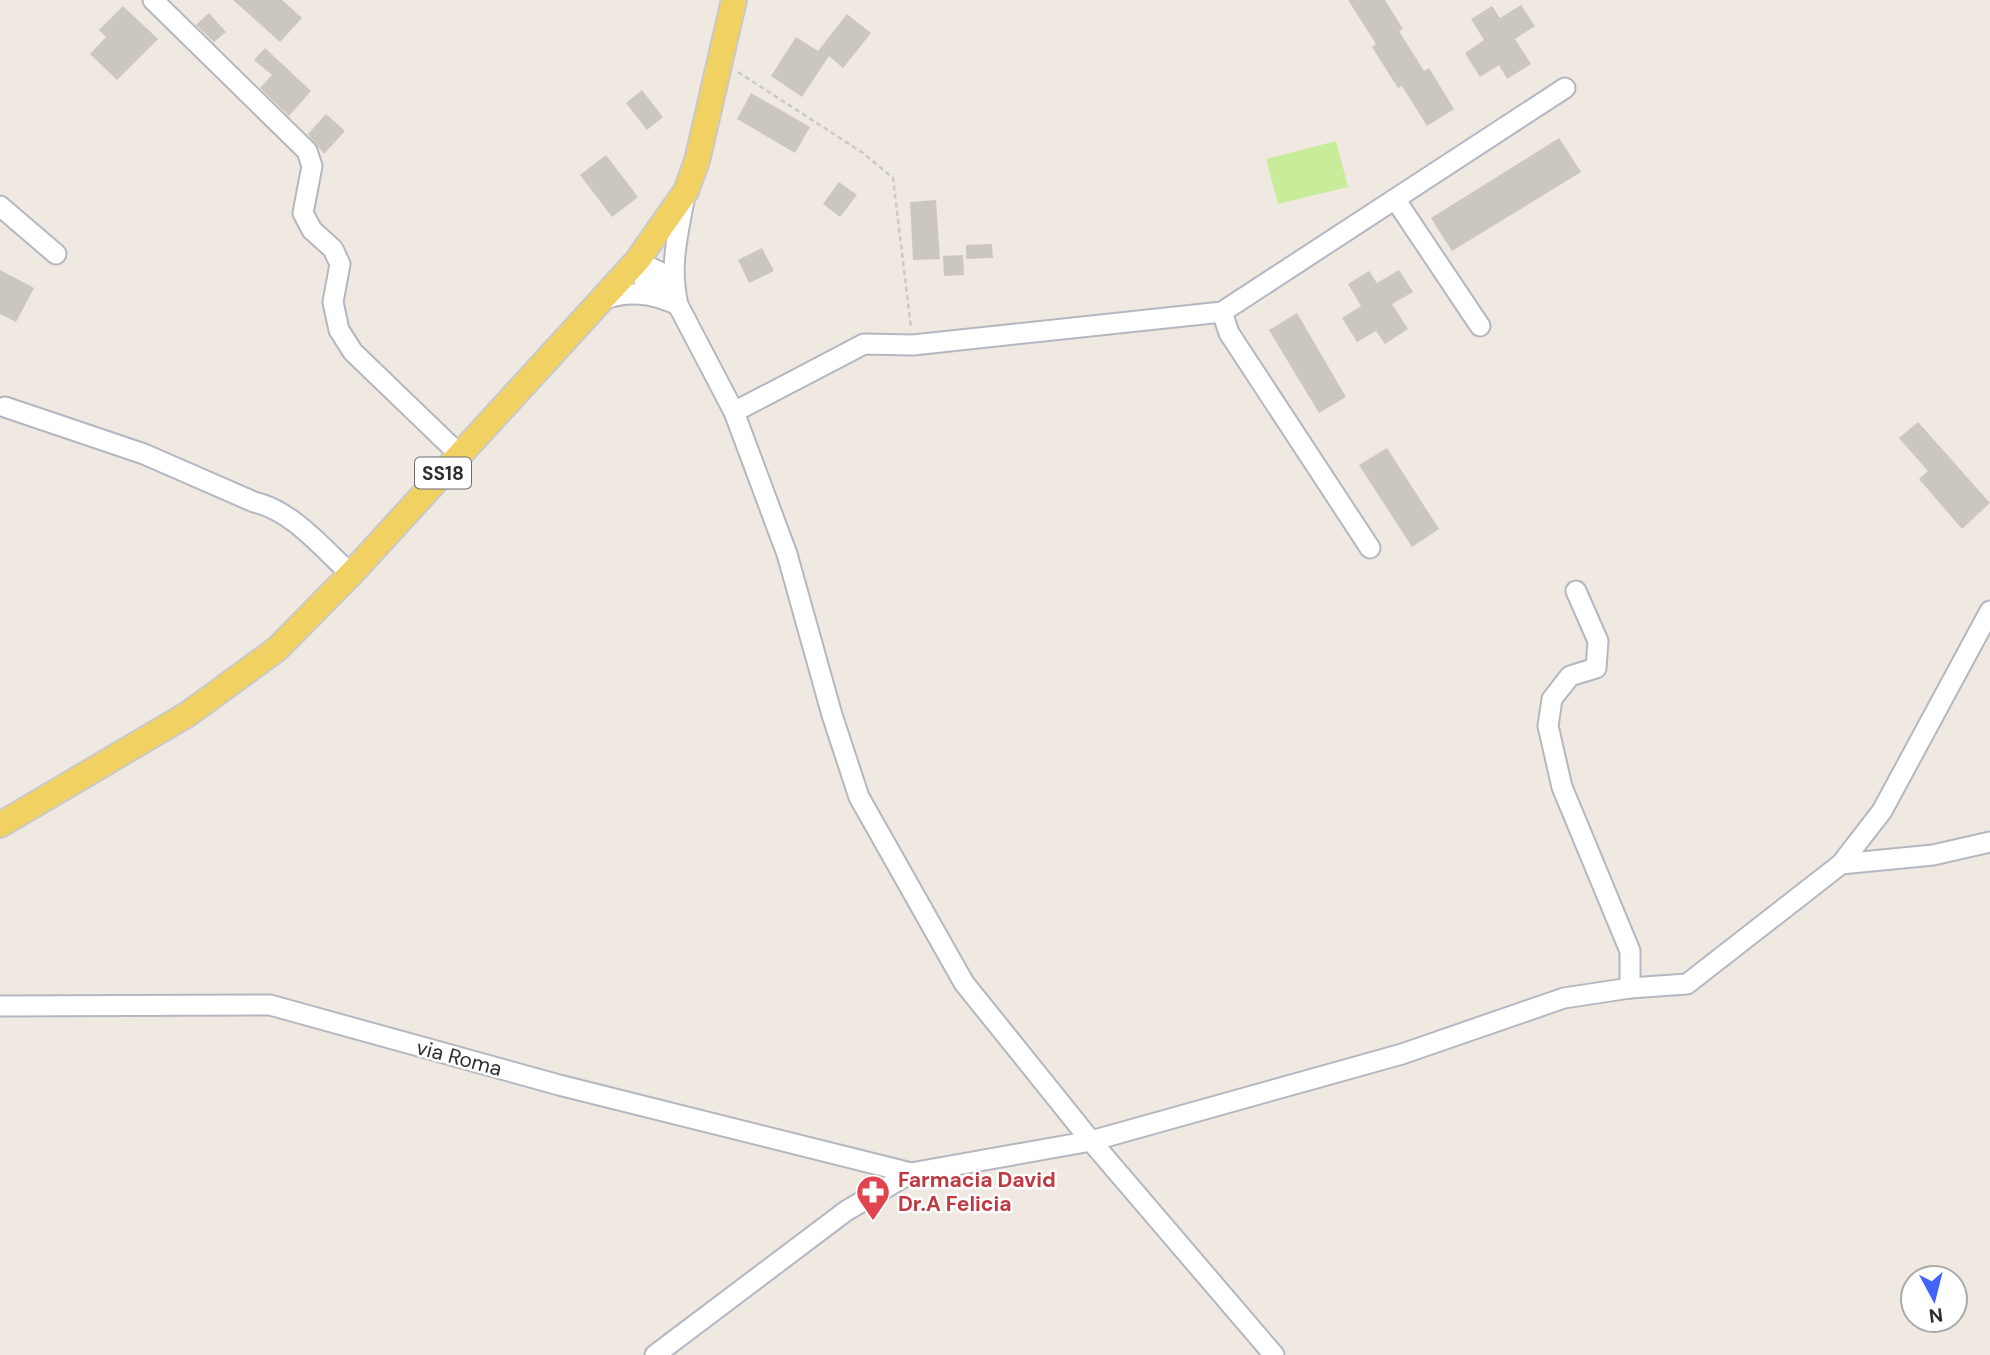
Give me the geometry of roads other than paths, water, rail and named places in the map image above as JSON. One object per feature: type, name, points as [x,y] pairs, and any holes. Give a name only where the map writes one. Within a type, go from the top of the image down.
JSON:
[{"type":"main road","name":"SS18","points":[[0,825],[188,714],[277,649],[351,574],[637,261],[686,191],[697,161],[733,0]]},
{"type":"street","points":[[153,0],[307,151],[313,166],[303,213],[312,230],[333,249],[340,264],[333,302],[339,330],[353,352],[460,454]]},
{"type":"street","points":[[734,412],[864,344],[913,345],[1222,312],[1565,88]]},
{"type":"street","points":[[673,298],[673,256],[686,191]]},
{"type":"street","points":[[1395,199],[1480,326]]},
{"type":"street","points":[[0,205],[56,254]]},
{"type":"street","points":[[637,261],[660,272],[734,412],[787,554],[832,715],[859,797],[964,983],[1091,1141],[1274,1355]]},
{"type":"street","points":[[602,300],[637,292],[673,298]]},
{"type":"street","points":[[1222,312],[1229,333],[1370,548]]},
{"type":"street","points":[[5,407],[144,454],[254,502],[272,506],[295,523],[351,574]]},
{"type":"street","points":[[1576,592],[1598,641],[1596,668],[1570,676],[1552,699],[1549,726],[1562,787],[1630,951],[1630,988]]},
{"type":"street","points":[[655,1355],[846,1211],[911,1173],[1091,1141],[1402,1054],[1564,998],[1630,988],[1687,984],[1841,864],[1882,811],[1990,611]]},
{"type":"street","points":[[1841,864],[1933,855],[1990,842]]},
{"type":"street","name":"via Roma","points":[[0,1006],[270,1005],[559,1085],[911,1173]]},
{"type":"place","name":"Farmacia David Dr.A Felicia","points":[[873,1222]]}]
